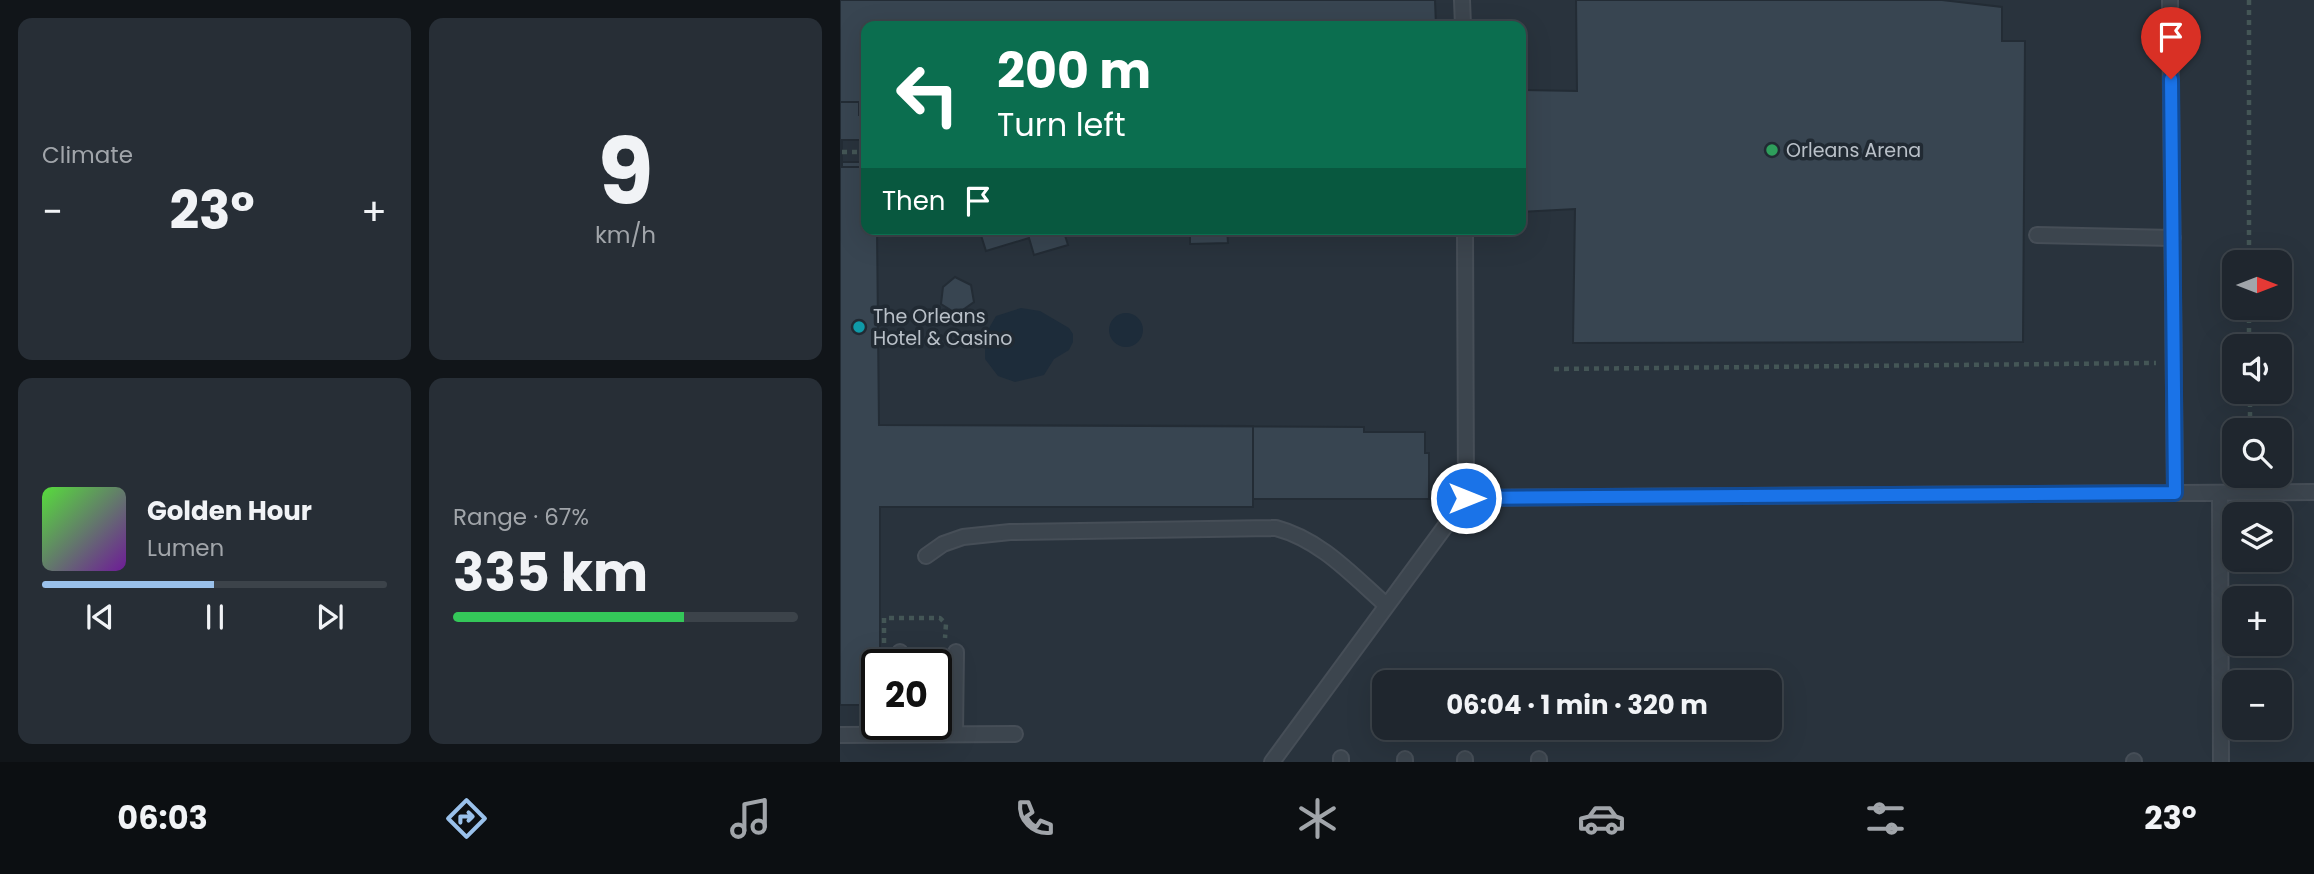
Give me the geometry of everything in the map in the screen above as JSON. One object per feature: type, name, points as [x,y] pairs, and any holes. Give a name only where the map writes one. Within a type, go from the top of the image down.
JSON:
[{"type":"lane","points":[[1462,0],[1463,21]]},
{"type":"lane","points":[[2170,0],[2175,493]]},
{"type":"lane","points":[[1272,762],[1466,498],[1465,235]]},
{"type":"lane","points":[[2037,235],[2173,238]]},
{"type":"lane","points":[[1466,498],[2314,492]]},
{"type":"lane","points":[[2220,493],[2221,762]]},
{"type":"lane","points":[[926,556],[943,544],[963,537],[1010,532],[1276,528],[1296,533],[1318,546],[1387,605]]},
{"type":"lane","points":[[955,734],[956,652]]},
{"type":"lane","points":[[840,735],[861,733]]},
{"type":"lane","points":[[952,734],[1015,734]]},
{"type":"path","points":[[2249,0],[2249,250]]},
{"type":"path","points":[[842,152],[861,152]]},
{"type":"path","points":[[1554,369],[2156,363]]},
{"type":"path","points":[[884,649],[884,618],[940,618],[946,624],[945,642],[956,652]]},
{"type":"water","points":[[1021,308],[1040,311],[1069,328],[1073,334],[1073,342],[1069,350],[1054,359],[1044,375],[1015,382],[998,376],[985,359],[985,335],[996,316]]},
{"type":"water","points":[[1126,313],[1138,318],[1143,330],[1138,342],[1126,347],[1114,342],[1109,330],[1114,318]]},
{"type":"building","points":[[840,0],[1435,0],[1436,21],[861,21],[861,115],[859,102],[840,102]]},
{"type":"building","name":"Orleans Arena","points":[[1576,0],[1942,0],[2002,7],[2002,41],[2025,41],[2023,342],[1573,343],[1575,209],[1526,212],[1526,90],[1577,91]]},
{"type":"building","name":"The Orleans Hotel & Casino","points":[[840,102],[859,102],[861,140],[842,140],[842,167],[861,167],[861,235],[877,235],[879,425],[1364,427],[1364,432],[1425,432],[1425,453],[1429,453],[1429,499],[1253,499],[1253,507],[880,507],[880,649],[861,649],[861,705],[840,705]]},
{"type":"building","points":[[842,140],[842,162],[861,162],[861,167],[840,167]]},
{"type":"building","name":"The Orleans Hotel & Casino","points":[[840,167],[861,167],[861,235],[877,235],[879,425],[1253,426],[1253,507],[880,507],[880,649],[861,649],[861,705],[840,705]]},
{"type":"building","points":[[981,235],[1065,235],[1068,245],[1034,255],[1029,238],[986,251]]},
{"type":"building","points":[[1190,235],[1227,235],[1228,243],[1190,244]]},
{"type":"building","points":[[955,277],[971,285],[974,302],[957,314],[941,304],[943,287]]},
{"type":"place","name":"Orleans Arena","points":[[1772,150]]},
{"type":"place","name":"The Orleans Hotel & Casino","points":[[859,327]]},
{"type":"route","points":[[1466,498],[2175,493],[2171,79]]}]
